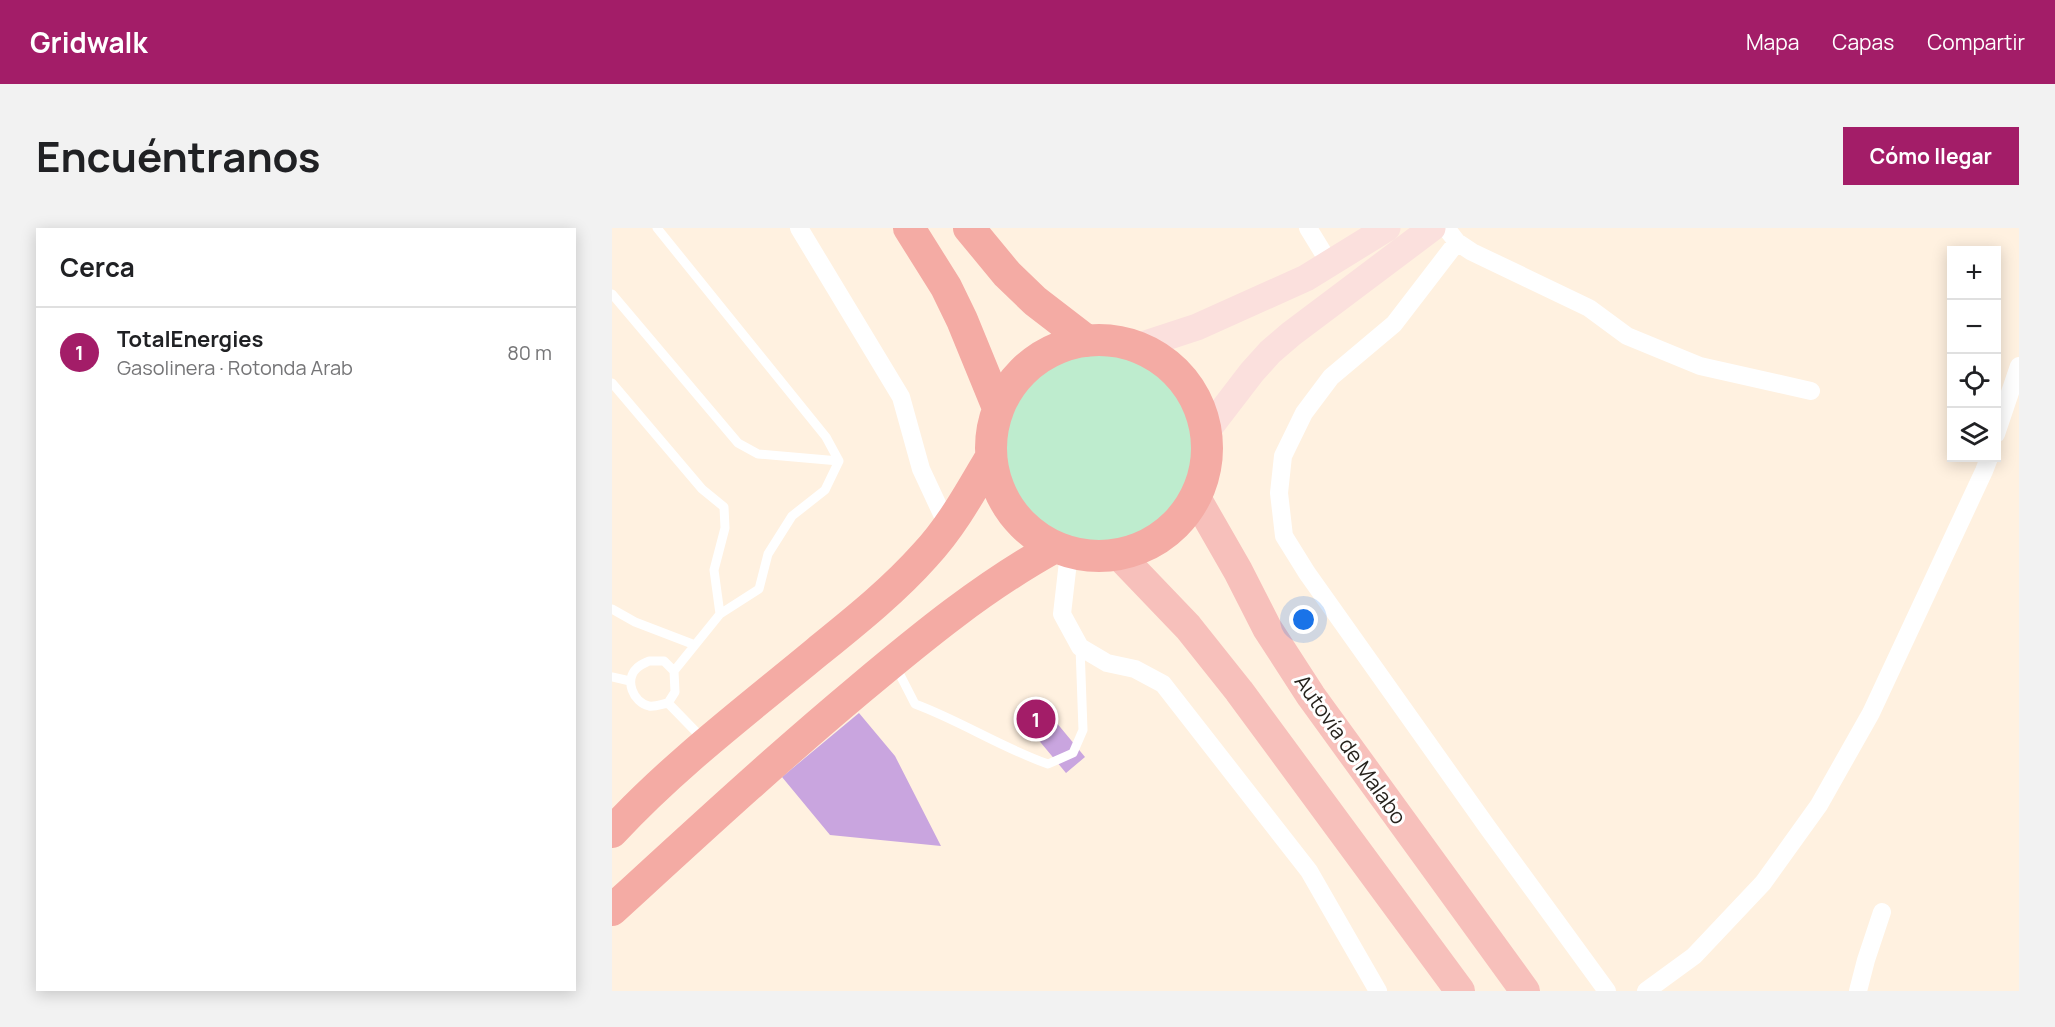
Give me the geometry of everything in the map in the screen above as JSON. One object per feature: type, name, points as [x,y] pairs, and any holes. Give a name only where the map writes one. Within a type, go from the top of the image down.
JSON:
[{"type":"highway","points":[[909,228],[946,287],[998,408]]},
{"type":"highway","points":[[969,228],[1007,274],[1035,301],[1087,341]]},
{"type":"highway","points":[[1087,341],[1112,341],[1136,346],[1165,362],[1178,374],[1196,400],[1206,432],[1206,465],[1195,496],[1182,517],[1164,535],[1142,547],[1119,555],[1086,556],[1062,550],[1039,539],[1015,518],[998,489],[991,457],[993,424],[998,408],[1016,380],[1040,358],[1071,344],[1087,341]]},
{"type":"highway","points":[[616,820],[893,588],[926,555],[948,527],[991,457]]},
{"type":"highway","points":[[612,910],[779,758],[893,661],[993,584],[1062,550]]},
{"type":"main road","points":[[1136,346],[1207,322],[1287,287],[1330,264],[1387,228]]},
{"type":"main road","points":[[1206,432],[1270,352],[1315,315],[1432,228]]},
{"type":"main road","name":"Autovía de Malabo","points":[[1195,496],[1238,571],[1267,628],[1311,696],[1525,991]]},
{"type":"main road","points":[[1119,555],[1188,627],[1239,691],[1460,991]]},
{"type":"street","points":[[799,228],[901,397],[921,469],[948,527]]},
{"type":"street","points":[[1308,228],[1330,264]]},
{"type":"street","points":[[1606,991],[1488,828],[1284,536],[1279,493],[1283,456],[1304,413],[1331,376],[1394,324],[1451,235],[1472,252],[1589,308],[1627,336],[1700,366],[1811,391]]},
{"type":"street","points":[[2001,419],[2019,366]]},
{"type":"street","points":[[1646,991],[1694,956],[1763,883],[1819,805],[1871,713],[1987,462]]},
{"type":"street","points":[[1062,550],[1062,614],[1080,647],[1107,663],[1135,669],[1163,684],[1176,699],[1309,871],[1378,991]]},
{"type":"street","points":[[1858,991],[1882,912]]},
{"type":"lane","points":[[657,228],[826,437],[839,461]]},
{"type":"lane","points":[[612,294],[738,443],[758,454],[839,461]]},
{"type":"lane","points":[[612,383],[702,489],[724,507],[725,528],[714,570],[720,614]]},
{"type":"lane","points":[[674,671],[720,614],[759,589],[768,554],[792,516],[825,490],[839,461]]},
{"type":"lane","points":[[612,609],[635,622],[695,645]]},
{"type":"lane","points":[[893,661],[915,704],[946,716],[1023,755],[1048,764],[1073,753],[1083,730],[1080,647]]},
{"type":"lane","points":[[664,660],[674,671],[675,692],[668,703],[652,706],[640,702],[632,691],[630,681],[636,669],[649,661],[664,660]]},
{"type":"lane","points":[[612,677],[630,681]]},
{"type":"lane","points":[[668,703],[706,743]]},
{"type":"green space","points":[[1092,353],[1110,353],[1146,364],[1168,381],[1180,395],[1189,412],[1196,448],[1189,484],[1180,501],[1168,515],[1146,532],[1129,539],[1110,543],[1092,543],[1056,532],[1034,515],[1022,501],[1010,476],[1006,457],[1006,439],[1017,403],[1034,381],[1048,369],[1073,357]]},
{"type":"building","points":[[1036,698],[1085,757],[1066,773],[1017,714]]},
{"type":"building","points":[[859,713],[895,756],[941,846],[830,835],[782,777]]},
{"type":"place","name":"TotalEnergies","points":[[1036,719]]}]
